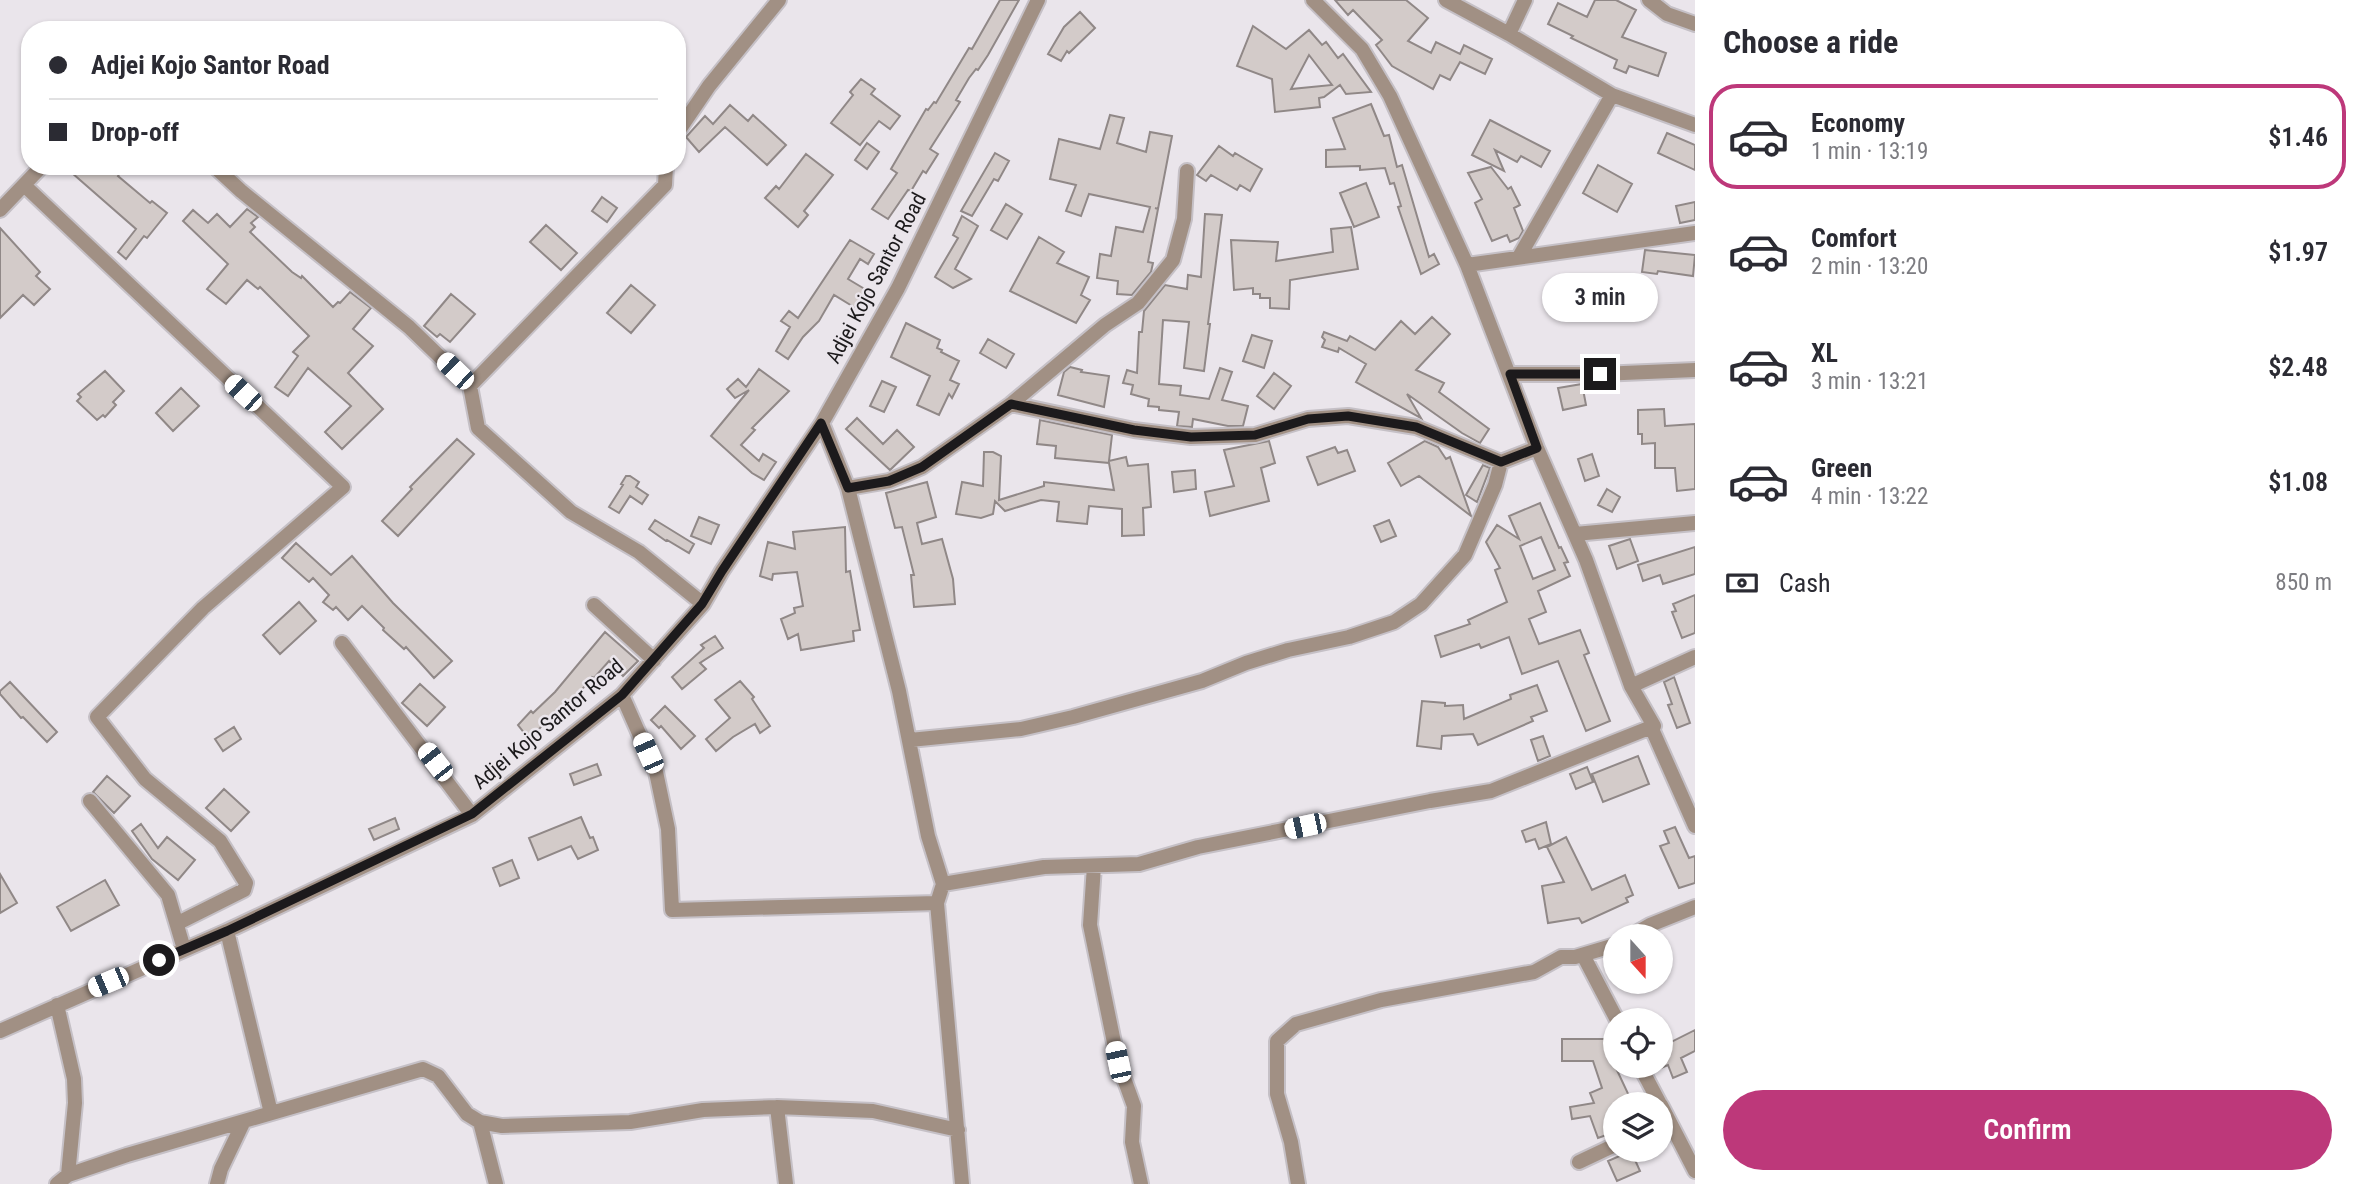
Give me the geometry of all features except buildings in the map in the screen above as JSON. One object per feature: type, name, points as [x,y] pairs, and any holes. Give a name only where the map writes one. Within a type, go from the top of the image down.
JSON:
[{"type":"street","points":[[686,119],[709,86],[779,0]]},
{"type":"street","name":"Adjei Kojo Santor Road","points":[[0,1031],[227,931],[472,814],[622,695],[702,604],[821,423],[898,288],[1038,0]]},
{"type":"street","points":[[1313,0],[1362,48],[1390,96],[1467,265],[1537,448],[1575,534],[1631,686],[1654,726],[1652,729],[1695,826]]},
{"type":"street","points":[[1446,0],[1612,95],[1695,125]]},
{"type":"street","points":[[1509,34],[1525,0]]},
{"type":"street","points":[[1648,0],[1667,14],[1695,24]]},
{"type":"street","points":[[1518,257],[1612,95]]},
{"type":"street","points":[[848,488],[889,481],[922,467],[1011,404],[1105,325],[1138,303],[1173,260],[1184,219],[1187,172]]},
{"type":"street","points":[[0,210],[34,175]]},
{"type":"street","points":[[223,175],[409,327],[470,386],[478,428],[571,512],[639,552],[702,604]]},
{"type":"street","points":[[470,386],[665,185],[666,175]]},
{"type":"street","points":[[24,185],[343,487],[203,608],[97,717],[145,779],[220,841],[246,883],[244,890],[178,923]]},
{"type":"street","points":[[1467,265],[1695,233]]},
{"type":"street","points":[[1510,374],[1695,370]]},
{"type":"street","points":[[1011,404],[1134,430],[1191,437],[1255,435],[1308,419],[1348,416],[1416,427],[1501,462],[1537,448]]},
{"type":"street","points":[[821,423],[848,488],[910,740],[928,836],[943,884],[937,903],[962,1184]]},
{"type":"street","points":[[910,740],[1021,729],[1073,717],[1202,681],[1288,650],[1394,622],[1421,604],[1465,555],[1495,485],[1501,462]]},
{"type":"street","points":[[1575,534],[1695,523]]},
{"type":"street","points":[[594,606],[654,660]]},
{"type":"street","points":[[342,643],[472,814]]},
{"type":"street","points":[[1631,686],[1695,657]]},
{"type":"street","points":[[622,695],[656,772],[668,829],[672,909],[937,903]]},
{"type":"street","points":[[943,884],[1044,867],[1139,864],[1211,845],[1491,791],[1654,726]]},
{"type":"street","points":[[90,801],[168,895],[184,949]]},
{"type":"street","points":[[1094,866],[1090,925],[1118,1062],[1134,1106],[1132,1142],[1141,1184]]},
{"type":"street","points":[[1652,924],[1695,907]]},
{"type":"street","points":[[227,931],[271,1113]]},
{"type":"street","points":[[1298,1184],[1291,1142],[1277,1094],[1277,1041],[1288,1028],[1381,1000],[1534,972],[1560,957],[1583,955],[1603,949]]},
{"type":"street","points":[[1583,955],[1611,1008]]},
{"type":"street","points":[[57,1004],[74,1079],[75,1103],[63,1180],[244,1121],[423,1069],[438,1076],[467,1114],[480,1122],[502,1126],[630,1122],[703,1110],[777,1107],[873,1111],[958,1130]]},
{"type":"street","points":[[777,1107],[786,1184]]},
{"type":"street","points":[[217,1184],[221,1169],[244,1121]]},
{"type":"street","points":[[480,1122],[496,1184]]},
{"type":"street","points":[[1673,1137],[1695,1171]]},
{"type":"street","points":[[1579,1162],[1603,1151]]},
{"type":"route","points":[[159,960],[227,931],[472,814],[622,695],[702,604],[821,423],[848,488],[889,481],[922,467],[1011,404],[1134,430],[1191,437],[1255,435],[1308,419],[1348,416],[1416,427],[1501,462],[1537,448],[1510,374],[1600,374]]}]
